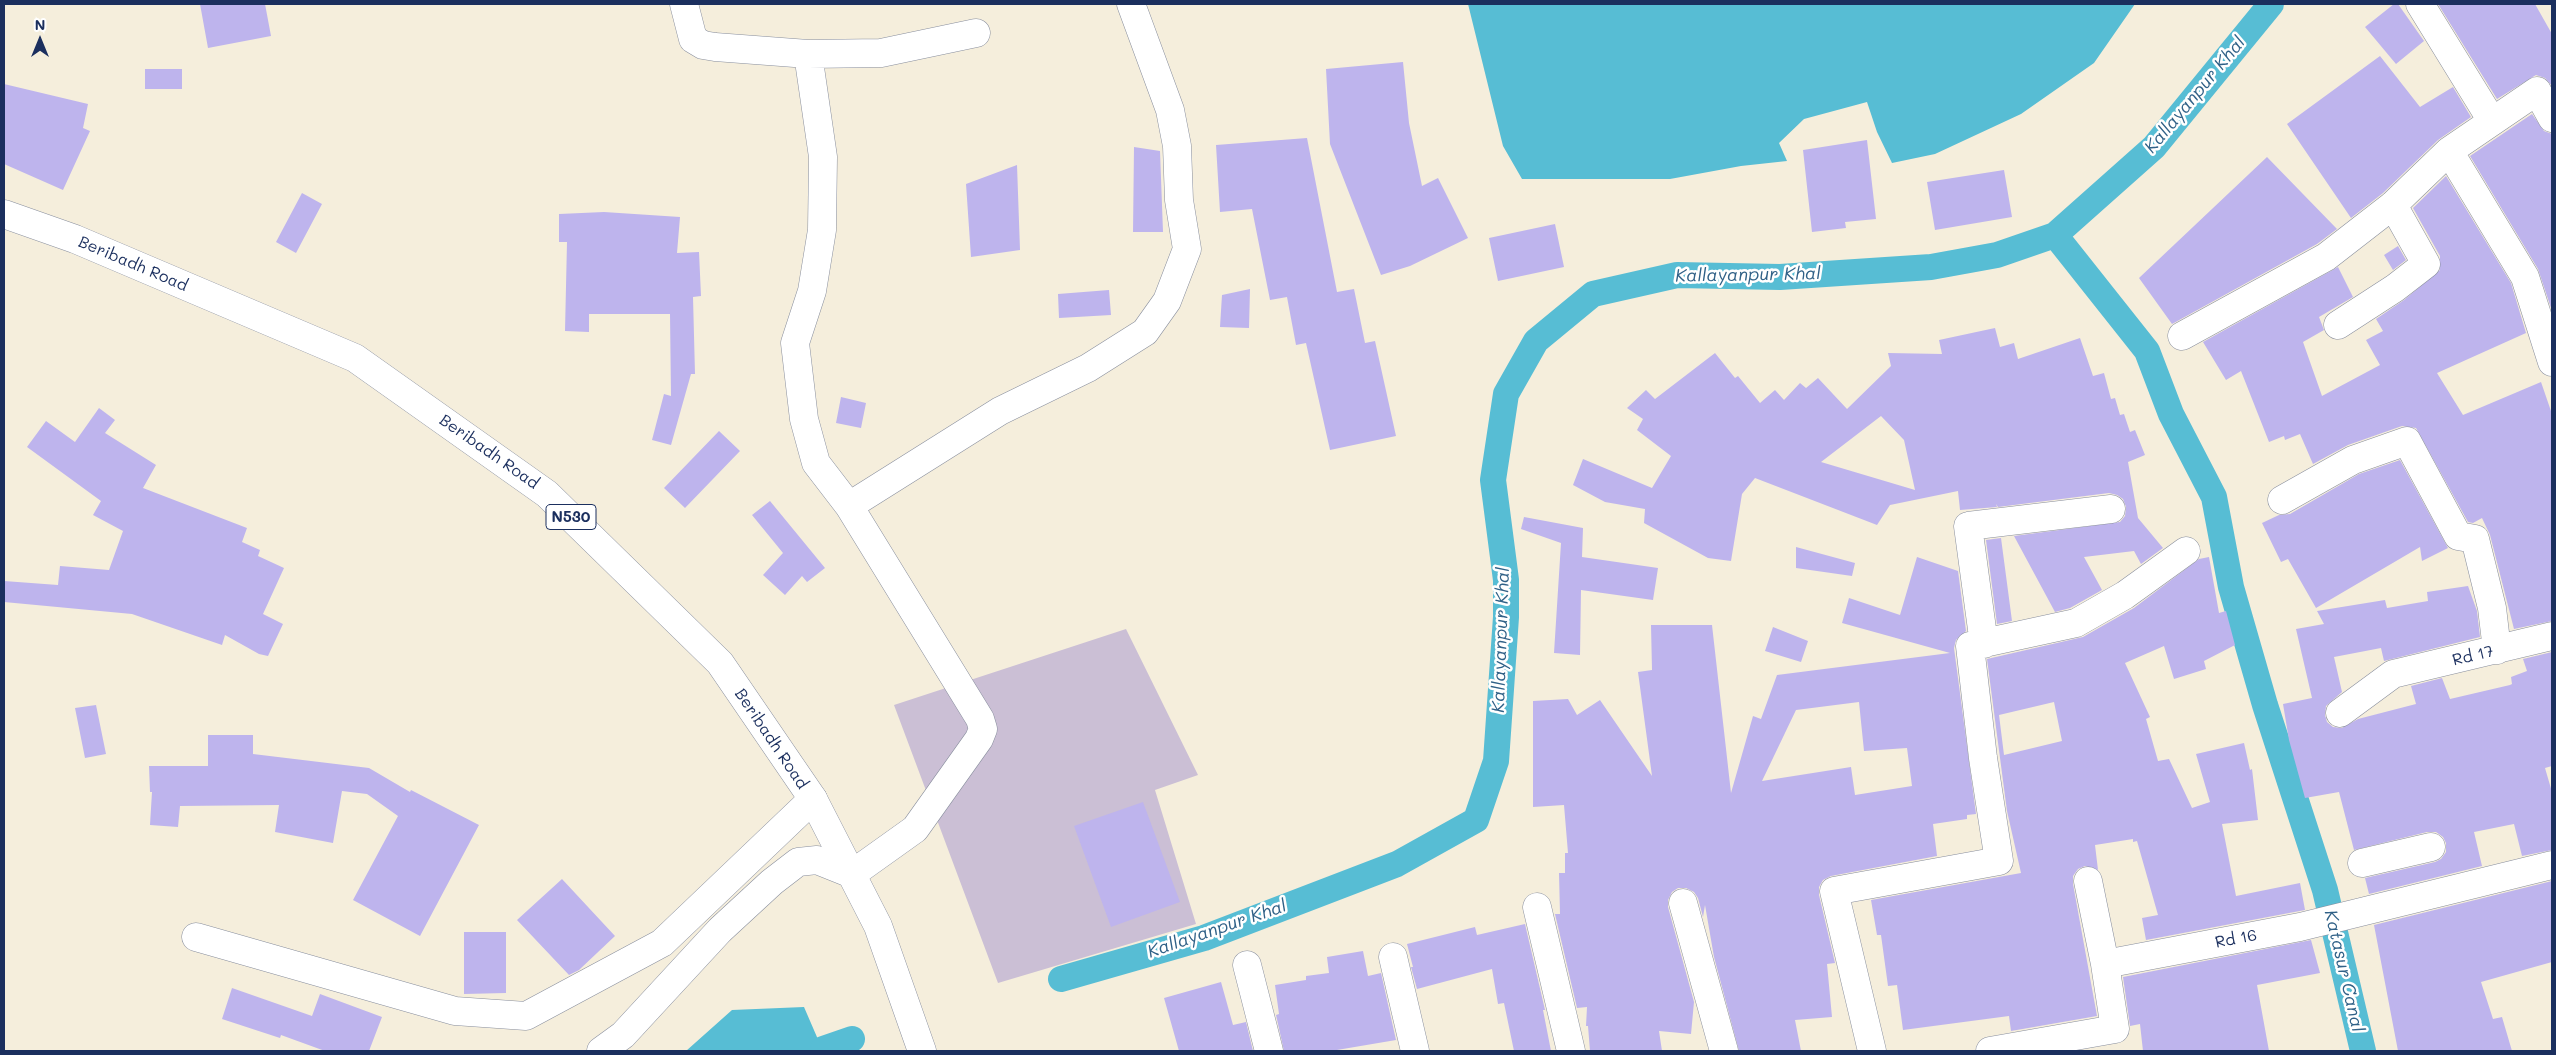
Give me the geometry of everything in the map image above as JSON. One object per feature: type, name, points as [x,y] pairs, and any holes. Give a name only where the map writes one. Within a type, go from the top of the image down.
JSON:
[{"type":"main road","points":[[684,4],[693,39],[703,45],[808,54],[881,52],[976,34]]},
{"type":"main road","points":[[849,506],[1000,411],[1088,368],[1145,332],[1167,301],[1187,249],[1179,200],[1176,146],[1170,110],[1131,4]]},
{"type":"main road","points":[[2420,4],[2492,122]]},
{"type":"main road","points":[[601,1051],[623,1035],[720,930],[772,882],[798,862],[817,860],[852,874],[915,829],[979,739],[983,729],[980,719],[849,506],[816,463],[804,419],[795,343],[812,291],[822,230],[823,157],[808,54]]},
{"type":"main road","points":[[2182,336],[2326,257],[2393,205],[2449,151],[2537,91],[2552,118]]},
{"type":"main road","points":[[2449,151],[2525,277],[2552,362]]},
{"type":"main road","points":[[2338,325],[2426,264],[2393,205]]},
{"type":"main road","name":"Beribadh Road","points":[[4,214],[74,239],[356,358],[547,494],[720,663],[813,799],[878,926],[922,1051]]},
{"type":"main road","points":[[2282,500],[2353,460],[2407,441],[2458,536],[2476,539],[2492,608],[2497,650]]},
{"type":"main road","points":[[1984,644],[1968,526],[2111,509]]},
{"type":"main road","points":[[1872,1051],[1834,891],[1999,861],[1983,758],[1970,646],[2076,623],[2125,595],[2186,552]]},
{"type":"main road","name":"Rd 17","points":[[2340,713],[2393,674],[2552,636]]},
{"type":"main road","points":[[196,937],[455,1012],[526,1016],[662,943],[813,799]]},
{"type":"main road","points":[[2362,863],[2431,848]]},
{"type":"main road","name":"Rd 16","points":[[2105,964],[2300,927],[2552,865]]},
{"type":"main road","points":[[1990,1051],[2115,1029],[2105,964],[2088,881]]},
{"type":"main road","points":[[1683,903],[1724,1051]]},
{"type":"main road","points":[[1537,907],[1571,1051]]},
{"type":"main road","points":[[1393,957],[1415,1051]]},
{"type":"main road","points":[[1247,965],[1270,1051]]},
{"type":"shaded area","points":[[1126,629],[1198,775],[1155,790],[1196,924],[998,983],[894,705]]},
{"type":"water","points":[[1468,4],[2135,4],[2094,63],[2021,114],[1935,154],[1892,163],[1877,132],[1867,102],[1804,119],[1779,143],[1787,161],[1741,166],[1670,179],[1522,179],[1503,146]]},
{"type":"water","points":[[804,1007],[823,1051],[686,1051],[732,1010]]},
{"type":"building","points":[[200,4],[265,4],[271,36],[208,48]]},
{"type":"building","points":[[2394,4],[2398,4],[2424,41],[2396,64],[2365,27]]},
{"type":"building","points":[[2438,4],[2535,4],[2552,34],[2552,86],[2545,78],[2536,75],[2497,99]]},
{"type":"building","points":[[2380,56],[2420,107],[2453,87],[2471,117],[2438,140],[2383,193],[2351,218],[2287,124]]},
{"type":"building","points":[[1403,62],[1409,123],[1422,186],[1438,178],[1468,238],[1410,266],[1381,275],[1330,144],[1326,69]]},
{"type":"building","points":[[145,69],[182,69],[182,89],[145,89]]},
{"type":"building","points":[[4,84],[88,104],[83,128],[90,131],[63,190],[4,164]]},
{"type":"building","points":[[2532,114],[2544,131],[2552,134],[2552,311],[2538,269],[2470,156]]},
{"type":"building","points":[[1307,138],[1337,292],[1354,289],[1365,343],[1375,341],[1396,436],[1330,450],[1306,343],[1296,345],[1287,297],[1270,300],[1252,209],[1220,212],[1216,145]]},
{"type":"building","points":[[1867,140],[1876,219],[1845,222],[1846,228],[1812,232],[1803,150]]},
{"type":"building","points":[[1134,147],[1160,151],[1163,232],[1133,232]]},
{"type":"building","points":[[2267,157],[2337,229],[2317,244],[2172,324],[2139,278]]},
{"type":"building","points":[[1017,165],[1020,250],[971,257],[966,184]]},
{"type":"building","points":[[2004,170],[2012,217],[1935,230],[1927,182]]},
{"type":"building","points":[[2446,176],[2511,283],[2526,333],[2437,373],[2463,415],[2541,382],[2552,414],[2552,621],[2514,629],[2490,535],[2482,518],[2473,523],[2468,522],[2416,428],[2402,426],[2348,445],[2313,464],[2300,434],[2285,440],[2284,436],[2269,442],[2241,371],[2226,380],[2203,342],[2338,267],[2353,297],[2319,317],[2324,330],[2303,342],[2322,396],[2380,365],[2366,340],[2383,331],[2376,319],[2404,300],[2440,270],[2440,256],[2413,208]]},
{"type":"building","points":[[302,193],[322,204],[296,253],[276,242]]},
{"type":"building","points":[[604,212],[680,217],[677,253],[699,252],[701,296],[693,297],[695,374],[691,374],[671,445],[652,440],[664,394],[671,396],[670,314],[589,314],[589,332],[565,331],[567,242],[559,242],[559,214]]},
{"type":"building","points":[[1555,224],[1564,267],[1498,281],[1489,238]]},
{"type":"building","points":[[2398,246],[2406,260],[2393,270],[2384,255]]},
{"type":"building","points":[[1250,289],[1249,328],[1220,327],[1222,295]]},
{"type":"building","points":[[1109,290],[1111,315],[1059,318],[1058,294]]},
{"type":"building","points":[[1995,328],[2000,347],[2014,343],[2018,359],[2080,338],[2093,376],[2104,373],[2111,399],[2115,398],[2120,415],[2124,414],[2130,432],[2135,430],[2145,455],[2128,462],[2138,518],[2163,548],[2141,564],[2134,551],[2084,557],[2102,590],[2070,608],[2055,612],[2014,536],[2120,522],[2125,516],[2126,507],[2123,499],[2117,495],[2109,493],[1998,507],[1996,504],[1997,507],[1960,510],[1958,491],[1890,505],[1877,525],[1755,478],[1742,494],[1731,561],[1708,558],[1644,523],[1645,509],[1605,502],[1573,485],[1583,459],[1652,488],[1671,456],[1637,430],[1643,419],[1627,408],[1646,390],[1655,399],[1715,353],[1735,378],[1738,376],[1760,403],[1775,390],[1784,400],[1800,383],[1806,388],[1818,378],[1847,409],[1891,366],[1888,353],[1942,354],[1939,340]],"holes":[[[1881,416],[1904,440],[1915,490],[1821,462]]]},
{"type":"building","points":[[841,397],[866,403],[861,428],[836,423]]},
{"type":"building","points":[[99,408],[115,420],[105,433],[156,465],[143,488],[247,528],[242,542],[260,550],[258,556],[284,568],[263,614],[283,624],[268,656],[259,654],[225,635],[222,645],[132,614],[4,602],[4,581],[58,585],[60,566],[109,570],[123,531],[93,515],[101,501],[27,447],[46,421],[75,442]]},
{"type":"building","points":[[719,431],[740,451],[685,508],[664,488]]},
{"type":"building","points":[[2400,460],[2448,548],[2422,561],[2420,547],[2316,608],[2288,559],[2281,562],[2262,523],[2279,515],[2290,514],[2359,474]]},
{"type":"building","points":[[770,501],[825,568],[807,582],[802,576],[785,595],[763,575],[783,553],[752,515]]},
{"type":"building","points":[[1524,517],[1583,528],[1582,557],[1658,568],[1653,600],[1581,590],[1580,655],[1554,653],[1561,543],[1521,529]]},
{"type":"building","points":[[2001,538],[2012,621],[1997,624],[1986,540]]},
{"type":"building","points":[[1796,547],[1855,563],[1852,576],[1796,568]]},
{"type":"building","points":[[1917,557],[1958,571],[1966,631],[1956,640],[1954,648],[1976,814],[1967,815],[1967,819],[1933,824],[1937,856],[1831,876],[1823,880],[1819,887],[1819,895],[1835,963],[1827,964],[1832,1017],[1795,1020],[1801,1051],[1739,1051],[1714,957],[1705,905],[1703,917],[1698,898],[1694,892],[1686,888],[1678,888],[1672,892],[1668,900],[1668,907],[1694,1002],[1691,1034],[1659,1031],[1662,1051],[1590,1051],[1588,1026],[1586,1026],[1587,1007],[1577,1008],[1555,914],[1560,914],[1559,873],[1565,873],[1565,853],[1568,853],[1564,805],[1533,807],[1533,701],[1568,699],[1577,715],[1600,700],[1652,776],[1638,672],[1652,670],[1651,625],[1712,625],[1731,793],[1753,716],[1761,719],[1777,675],[1950,653],[1842,623],[1849,598],[1900,615]],"holes":[[[1859,702],[1864,751],[1907,748],[1912,786],[1855,795],[1851,767],[1762,781],[1796,710]]]},
{"type":"building","points":[[2209,557],[2219,613],[2226,611],[2235,645],[2204,661],[2206,669],[2174,679],[2164,646],[2125,663],[2150,717],[2146,719],[2158,761],[2169,759],[2192,808],[2210,802],[2196,754],[2244,743],[2250,770],[2252,769],[2258,820],[2222,824],[2236,896],[2300,883],[2305,910],[2146,940],[2142,918],[2158,915],[2137,841],[2133,842],[2133,839],[2095,845],[2098,870],[2085,866],[2078,869],[2073,876],[2073,884],[2097,1016],[2011,1031],[2009,1016],[1903,1030],[1897,985],[1888,986],[1881,935],[1877,935],[1871,900],[2021,873],[2007,811],[1987,659],[2083,637],[2134,608],[2199,559]],"holes":[[[2054,702],[2062,741],[2004,755],[1999,715]]]},
{"type":"building","points":[[2468,586],[2477,611],[2480,637],[2384,661],[2381,648],[2334,657],[2342,692],[2326,706],[2325,715],[2327,722],[2333,727],[2342,728],[2358,719],[2416,704],[2411,686],[2442,678],[2450,699],[2510,685],[2512,684],[2511,677],[2527,671],[2523,659],[2552,652],[2552,766],[2545,768],[2552,792],[2552,850],[2522,856],[2514,824],[2474,832],[2482,866],[2369,894],[2365,878],[2435,862],[2441,859],[2446,852],[2446,843],[2443,837],[2436,832],[2427,832],[2354,850],[2339,792],[2305,798],[2289,740],[2283,704],[2312,698],[2296,629],[2324,624],[2317,611],[2385,600],[2387,608],[2428,601],[2427,592]]},
{"type":"building","points":[[1773,627],[1808,641],[1801,662],[1765,651]]},
{"type":"building","points":[[96,705],[106,754],[85,758],[75,708]]},
{"type":"building","points":[[208,735],[253,735],[253,754],[369,768],[410,792],[411,790],[479,825],[420,936],[353,900],[398,816],[367,794],[342,791],[333,843],[275,832],[279,805],[180,806],[178,827],[150,825],[152,792],[150,792],[149,766],[208,766]]},
{"type":"building","points":[[1143,802],[1180,902],[1111,927],[1074,826]]},
{"type":"building","points":[[562,879],[615,936],[579,970],[569,975],[517,920]]},
{"type":"building","points":[[2552,881],[2552,962],[2481,982],[2493,1019],[2502,1017],[2512,1051],[2398,1051],[2374,925]]},
{"type":"building","points":[[1525,924],[1545,1010],[1543,1010],[1551,1051],[1514,1051],[1504,1003],[1498,1004],[1492,969],[1417,989],[1411,967],[1413,967],[1407,944],[1475,927],[1477,935]]},
{"type":"building","points":[[464,932],[506,932],[506,993],[464,994]]},
{"type":"building","points":[[2311,940],[2320,973],[2257,985],[2269,1051],[2143,1051],[2140,1024],[2130,1026],[2123,977]]},
{"type":"building","points":[[1363,951],[1368,976],[1381,973],[1396,1040],[1331,1051],[1284,1051],[1276,1015],[1279,1014],[1275,985],[1306,980],[1306,976],[1329,973],[1327,957]]},
{"type":"building","points":[[1221,982],[1233,1025],[1246,1022],[1253,1051],[1179,1051],[1164,998]]},
{"type":"building","points":[[232,988],[312,1016],[320,994],[382,1017],[369,1051],[325,1051],[281,1035],[280,1038],[222,1019]]},
{"type":"waterway","name":"Kallayanpur Khal","points":[[1061,979],[1204,938],[1397,864],[1476,820],[1496,761],[1506,617],[1506,580],[1493,480],[1506,394],[1536,341],[1593,294],[1677,275],[1780,277],[1931,267],[1997,255],[2055,235],[2154,147],[2271,4]]},
{"type":"waterway","name":"Katasur Canal","points":[[2055,235],[2147,351],[2171,414],[2214,497],[2231,587],[2265,705],[2325,890],[2363,1051]]},
{"type":"waterway","name":"Kallayanpur Khal","points":[[823,1049],[852,1039]]}]
